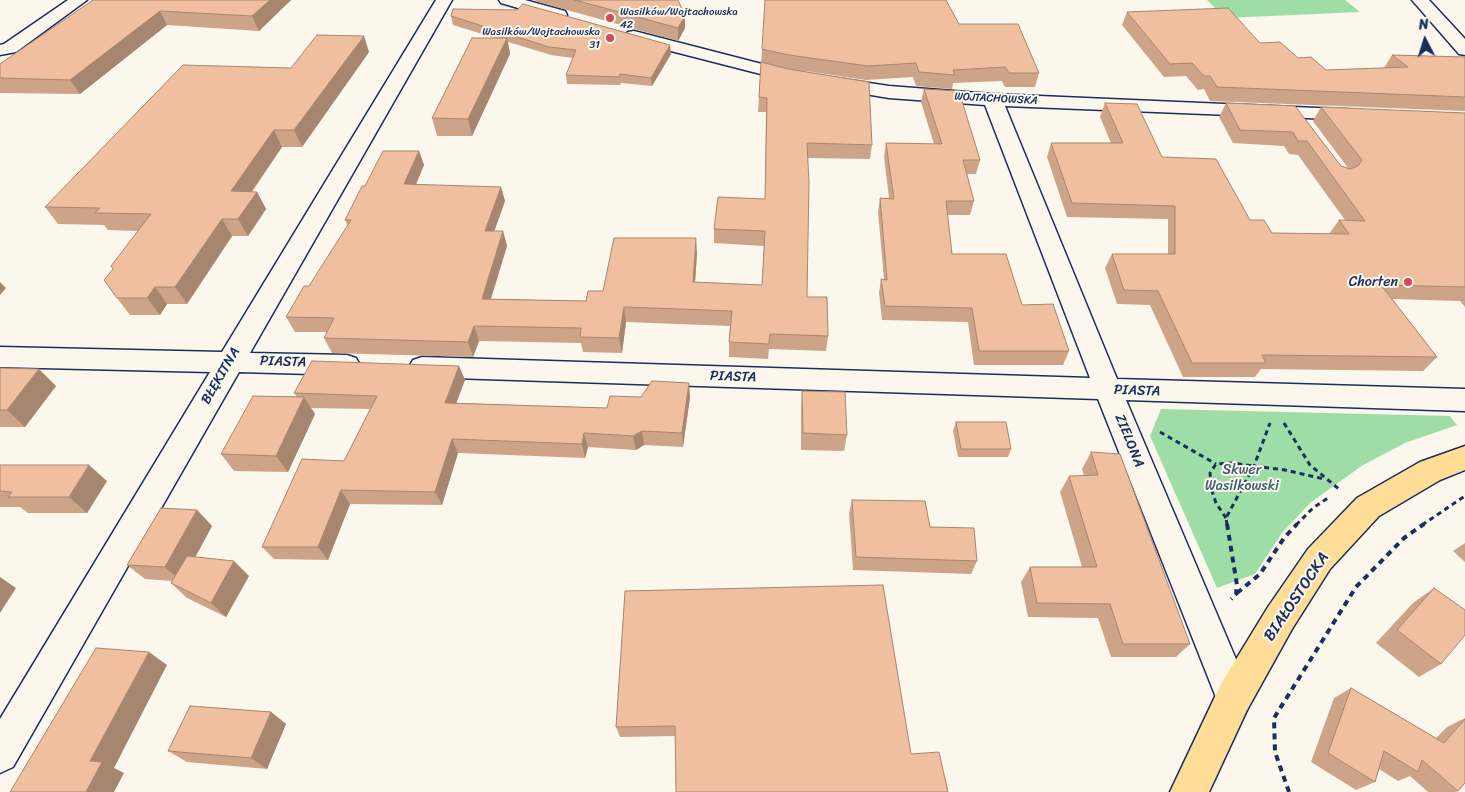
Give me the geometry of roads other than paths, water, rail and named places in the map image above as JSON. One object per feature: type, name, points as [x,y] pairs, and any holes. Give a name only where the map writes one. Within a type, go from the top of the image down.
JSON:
[{"type":"main road","name":"BIAŁOSTOCKA","points":[[1197,789],[1234,697],[1280,618],[1319,559],[1368,507],[1430,472],[1465,458]]},
{"type":"street","points":[[0,50],[10,48],[79,0]]},
{"type":"street","name":"BŁĘKITNA","points":[[0,754],[444,0]]},
{"type":"street","points":[[507,0],[574,19]]},
{"type":"street","points":[[1420,0],[1465,50]]},
{"type":"street","name":"WOJTACHOWSKA","points":[[620,32],[788,76],[889,92],[1300,120],[1370,115]]},
{"type":"street","name":"ZIELONA","points":[[993,100],[1119,390],[1200,613],[1234,697]]},
{"type":"street","name":"PIASTA","points":[[0,357],[370,365]]},
{"type":"street","name":"PIASTA","points":[[400,366],[1465,400]]},
{"type":"place","name":"Wasilków/Wojtachowska 42","points":[[610,18]]},
{"type":"place","name":"Wasilków/Wojtachowska 31","points":[[610,38]]},
{"type":"place","name":"Chorten","points":[[1408,282]]},
{"type":"park label","name":"Skwer Wasilkowski","points":[[1242,478]]}]
